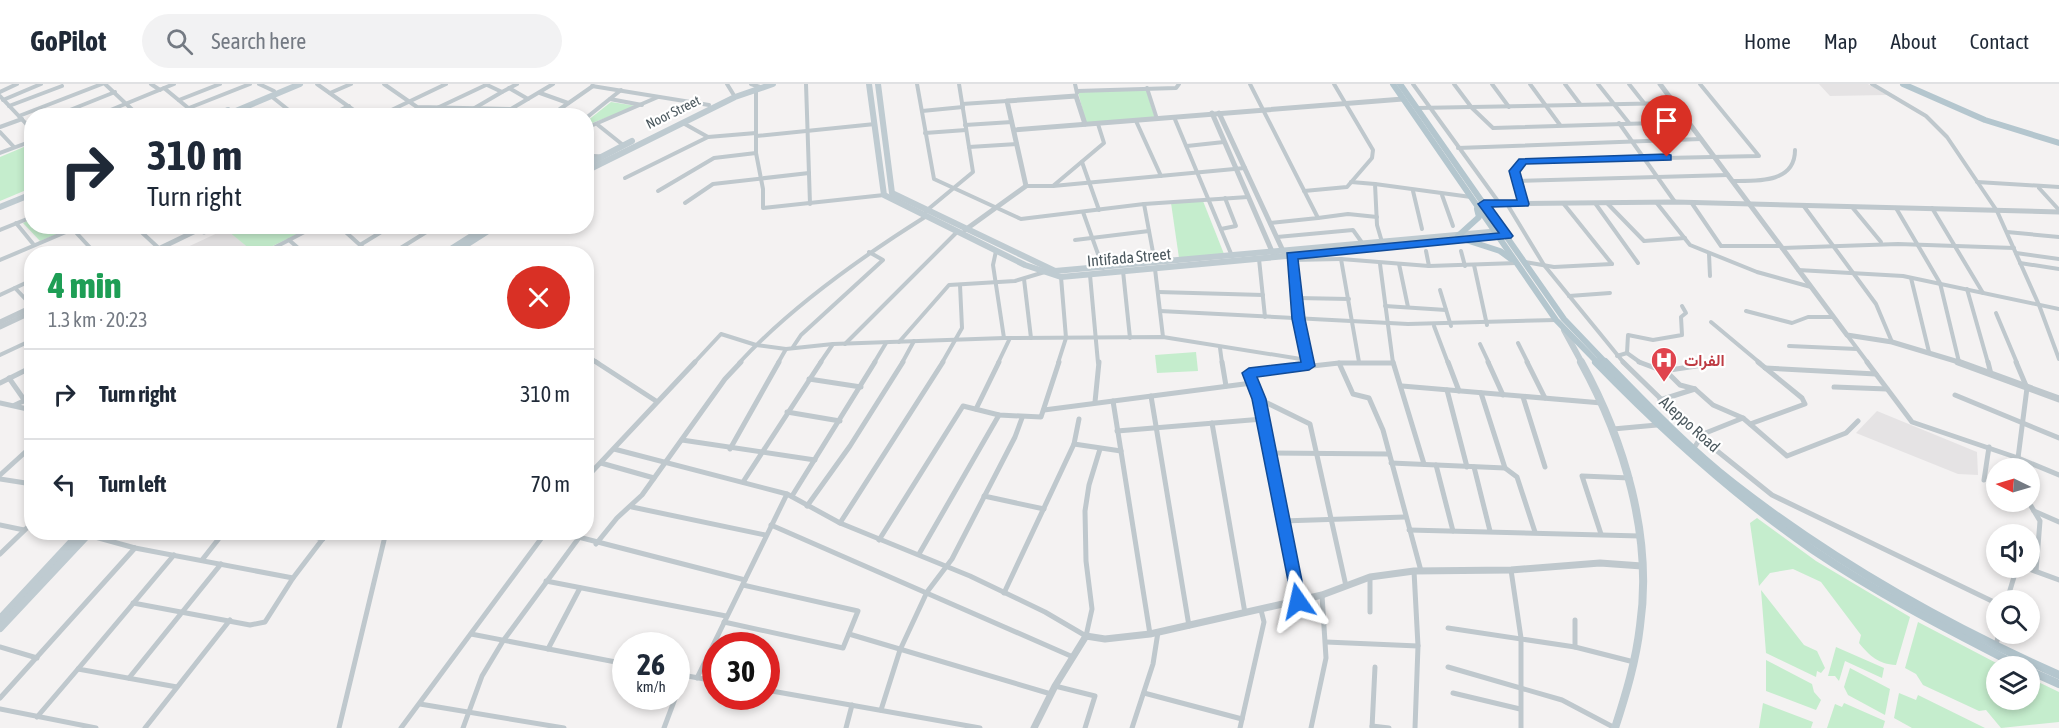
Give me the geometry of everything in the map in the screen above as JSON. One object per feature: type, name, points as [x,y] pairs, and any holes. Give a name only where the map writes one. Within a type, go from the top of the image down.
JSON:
[{"type":"main road","points":[[241,108],[291,84]]},
{"type":"main road","points":[[235,108],[300,84]]},
{"type":"main road","name":"Noor Street","points":[[594,161],[709,105],[756,86],[773,84]]},
{"type":"main road","points":[[870,84],[884,195]]},
{"type":"main road","name":"Intifada Street","points":[[878,84],[892,193],[956,233],[1047,272],[1065,275],[1123,272],[1232,256],[1288,256],[1466,240],[1501,234]]},
{"type":"main road","name":"Aleppo Road","points":[[1393,84],[1477,202],[1571,327],[1664,423],[1733,483],[1818,545],[1913,603],[1996,647],[2059,675]]},
{"type":"main road","name":"Aleppo Road","points":[[1400,84],[1445,149],[1477,202]]},
{"type":"main road","points":[[1903,84],[1984,120],[2059,141]]},
{"type":"main road","points":[[1911,84],[1987,116],[2059,141]]},
{"type":"main road","name":"Noor Street","points":[[594,164],[600,159],[609,158],[683,123],[733,96]]},
{"type":"main road","name":"Intifada Street","points":[[884,195],[965,230],[1047,272]]},
{"type":"main road","points":[[0,206],[24,196]]},
{"type":"main road","points":[[1458,236],[1471,227],[1479,217],[1477,202]]},
{"type":"main road","points":[[456,246],[475,234]]},
{"type":"main road","points":[[465,246],[483,234]]},
{"type":"main road","name":"Intifada Street","points":[[1288,256],[1382,242],[1501,234]]},
{"type":"main road","points":[[1466,240],[1500,251],[1521,262]]},
{"type":"main road","name":"Intifada Street","points":[[1065,275],[1103,268],[1259,259],[1274,255]]},
{"type":"main road","name":"Aleppo Road","points":[[1521,262],[1564,330],[1657,425],[1726,486],[1813,550],[1909,609],[2000,656]]},
{"type":"main road","points":[[1564,330],[1613,429],[1630,478],[1640,536],[1644,601],[1635,662],[1615,728]]},
{"type":"main road","points":[[0,619],[79,540]]},
{"type":"main road","points":[[0,628],[80,540]]},
{"type":"main road","points":[[2040,675],[2059,684]]},
{"type":"street","points":[[0,92],[17,84]]},
{"type":"street","points":[[2,101],[41,84]]},
{"type":"street","points":[[42,108],[103,84],[132,108]]},
{"type":"street","points":[[151,84],[189,108],[250,84]]},
{"type":"street","points":[[115,108],[174,84]]},
{"type":"street","points":[[179,100],[220,84]]},
{"type":"street","points":[[259,84],[287,108]]},
{"type":"street","points":[[317,84],[352,108]]},
{"type":"street","points":[[330,93],[351,84]]},
{"type":"street","points":[[386,85],[393,84]]},
{"type":"street","points":[[396,108],[446,84]]},
{"type":"street","points":[[437,108],[485,84],[502,92]]},
{"type":"street","points":[[475,108],[517,84]]},
{"type":"street","points":[[513,108],[553,84]]},
{"type":"street","points":[[727,84],[733,96]]},
{"type":"street","points":[[806,84],[810,204]]},
{"type":"street","points":[[917,84],[934,179],[1021,219],[1144,204],[1248,196]]},
{"type":"street","points":[[596,544],[617,518],[632,507],[725,379],[756,345],[869,252],[926,214],[973,172],[959,84],[964,84]]},
{"type":"street","points":[[1075,84],[1085,124]]},
{"type":"street","points":[[922,111],[1077,94],[1176,88],[1179,84]]},
{"type":"street","points":[[1250,84],[1318,218]]},
{"type":"street","points":[[1304,191],[1347,187],[1372,158],[1373,150],[1334,84]]},
{"type":"street","points":[[1413,84],[1500,204]]},
{"type":"street","points":[[1455,84],[1473,108],[1493,128],[1689,122]]},
{"type":"street","points":[[1492,84],[1509,107]]},
{"type":"street","points":[[1530,84],[1560,125]]},
{"type":"street","points":[[1565,84],[1580,104]]},
{"type":"street","points":[[1598,84],[1629,123]]},
{"type":"street","points":[[1629,84],[1644,103]]},
{"type":"street","points":[[1660,84],[1912,422],[2018,458],[2027,388],[1996,313]]},
{"type":"street","points":[[1524,204],[1514,171],[1523,161],[1759,156],[1700,84]]},
{"type":"street","points":[[1872,84],[1926,116],[1947,137],[1997,211],[2039,305],[2059,359]]},
{"type":"street","points":[[9,106],[61,85],[72,95]]},
{"type":"street","points":[[386,85],[408,102],[417,107],[426,108]]},
{"type":"street","points":[[561,108],[594,85],[709,105]]},
{"type":"street","points":[[756,86],[756,153],[763,189],[763,208],[884,195]]},
{"type":"street","points":[[509,88],[528,99]]},
{"type":"street","points":[[1147,88],[1157,119]]},
{"type":"street","points":[[594,112],[621,90]]},
{"type":"street","points":[[78,108],[115,93]]},
{"type":"street","points":[[540,93],[568,103]]},
{"type":"street","points":[[594,126],[659,97]]},
{"type":"street","points":[[1014,130],[1402,97]]},
{"type":"street","points":[[610,99],[642,105]]},
{"type":"street","points":[[2,101],[24,121]]},
{"type":"street","points":[[1007,101],[1026,186]]},
{"type":"street","points":[[1416,108],[1674,103]]},
{"type":"street","points":[[50,104],[54,108]]},
{"type":"street","points":[[345,108],[349,106]]},
{"type":"street","points":[[1212,113],[1274,255]]},
{"type":"street","points":[[1219,113],[1270,223],[1288,256],[1308,363]]},
{"type":"street","points":[[0,127],[24,117]]},
{"type":"street","points":[[1174,117],[1232,256]]},
{"type":"street","points":[[1136,121],[1161,176]]},
{"type":"street","points":[[926,133],[1012,122]]},
{"type":"street","points":[[683,123],[708,137]]},
{"type":"street","points":[[1619,123],[1676,202]]},
{"type":"street","points":[[625,178],[708,137],[875,124]]},
{"type":"street","points":[[1053,186],[1104,143],[1098,124]]},
{"type":"street","points":[[598,125],[623,146]]},
{"type":"street","points":[[0,132],[14,147]]},
{"type":"street","points":[[1445,149],[1457,146],[1701,139]]},
{"type":"street","points":[[1187,146],[1224,142]]},
{"type":"street","points":[[0,153],[24,144]]},
{"type":"street","points":[[969,147],[1017,144]]},
{"type":"street","points":[[1733,181],[1773,177],[1787,173],[1793,165],[1796,150]]},
{"type":"street","points":[[658,191],[714,158],[756,153]]},
{"type":"street","points":[[594,158],[600,159]]},
{"type":"street","points":[[1082,162],[1099,210]]},
{"type":"street","points":[[965,230],[1026,186],[1053,186],[1245,168]]},
{"type":"street","points":[[685,203],[713,184],[809,173]]},
{"type":"street","points":[[1516,181],[1728,175]]},
{"type":"street","points":[[1351,182],[1500,204],[1691,202],[2059,211]]},
{"type":"street","points":[[1977,182],[2059,187]]},
{"type":"street","points":[[1375,184],[1377,218],[1382,242]]},
{"type":"street","points":[[2039,188],[2059,211]]},
{"type":"street","points":[[1413,191],[1422,229]]},
{"type":"street","points":[[1442,195],[1453,226]]},
{"type":"street","points":[[1221,229],[1236,226],[1225,198]]},
{"type":"street","points":[[1607,202],[1644,241],[1685,238]]},
{"type":"street","points":[[1656,202],[1690,245],[1757,272],[1810,287]]},
{"type":"street","points":[[1691,202],[1721,246],[1781,247],[1881,242],[1953,243],[2013,248]]},
{"type":"street","points":[[1288,256],[1429,266],[1521,262],[1554,267],[1612,264],[1563,203]]},
{"type":"street","points":[[1595,203],[1638,263]]},
{"type":"street","points":[[1144,204],[1155,266],[1163,337]]},
{"type":"street","points":[[1507,204],[1544,265],[1617,356],[1701,438],[1772,495],[1986,598]]},
{"type":"street","points":[[1803,205],[1876,304],[1892,342]]},
{"type":"street","points":[[1852,206],[1881,242]]},
{"type":"street","points":[[1896,206],[1940,283],[1959,362]]},
{"type":"street","points":[[1932,207],[1983,293]]},
{"type":"street","points":[[1083,212],[1103,268]]},
{"type":"street","points":[[1270,223],[1348,214],[1377,218]]},
{"type":"street","points":[[0,230],[24,220]]},
{"type":"street","points":[[16,223],[24,233]]},
{"type":"street","points":[[1277,237],[1353,230],[1363,244]]},
{"type":"street","points":[[1075,240],[1149,231]]},
{"type":"street","points":[[2007,232],[2059,237]]},
{"type":"street","points":[[845,344],[956,233]]},
{"type":"street","points":[[25,234],[34,245],[58,234]]},
{"type":"street","points":[[76,234],[87,246]]},
{"type":"street","points":[[143,234],[155,246]]},
{"type":"street","points":[[171,246],[192,234]]},
{"type":"street","points":[[173,246],[198,234]]},
{"type":"street","points":[[277,246],[301,234]]},
{"type":"street","points":[[348,234],[360,245],[378,234]]},
{"type":"street","points":[[404,246],[423,234]]},
{"type":"street","points":[[289,240],[296,246]]},
{"type":"street","points":[[0,260],[24,249]]},
{"type":"street","points":[[1426,250],[1429,266]]},
{"type":"street","points":[[976,409],[1007,338],[993,265],[996,251]]},
{"type":"street","points":[[1461,251],[1465,266]]},
{"type":"street","points":[[793,347],[801,335],[883,260],[869,252]]},
{"type":"street","points":[[2016,253],[2059,259]]},
{"type":"street","points":[[1709,254],[1710,276]]},
{"type":"street","points":[[1259,259],[1265,317]]},
{"type":"street","points":[[1341,259],[1359,362]]},
{"type":"street","points":[[2020,263],[2059,269]]},
{"type":"street","points":[[1380,264],[1393,363],[1402,386],[1424,464]]},
{"type":"street","points":[[1399,264],[1408,307]]},
{"type":"street","points":[[1474,265],[1487,325]]},
{"type":"street","points":[[1798,270],[1911,278],[2059,309]]},
{"type":"street","points":[[898,342],[950,285],[996,283],[1024,279],[1047,272]]},
{"type":"street","points":[[1123,272],[1130,338]]},
{"type":"street","points":[[1090,274],[1099,356],[1095,402]]},
{"type":"street","points":[[879,540],[963,406],[999,415],[1022,418],[1041,417],[1066,338],[1065,275]]},
{"type":"street","points":[[1911,278],[1929,352]]},
{"type":"street","points":[[1024,279],[1031,338]]},
{"type":"street","points":[[0,295],[24,284]]},
{"type":"street","points":[[840,523],[896,439],[957,339],[962,328],[960,285]]},
{"type":"street","points":[[15,288],[24,298]]},
{"type":"street","points":[[1966,289],[1991,374]]},
{"type":"street","points":[[1440,290],[1451,326]]},
{"type":"street","points":[[1158,292],[1263,296]]},
{"type":"street","points":[[1569,296],[1610,293]]},
{"type":"street","points":[[1297,298],[1349,299]]},
{"type":"street","points":[[1385,306],[1446,310]]},
{"type":"street","points":[[1627,353],[1628,335],[1653,339],[1682,335],[1681,316],[1686,313],[1682,306]]},
{"type":"street","points":[[0,322],[24,311]]},
{"type":"street","points":[[1160,311],[1387,325],[1487,325],[1556,320]]},
{"type":"street","points":[[1746,311],[1792,323],[1808,317],[1833,317]]},
{"type":"street","points":[[0,327],[24,316]]},
{"type":"street","points":[[1711,322],[1805,404],[1750,424]]},
{"type":"street","points":[[1434,326],[1460,391]]},
{"type":"street","points":[[594,470],[721,334],[756,345],[786,349],[833,344],[957,339],[1163,337],[1308,363]]},
{"type":"street","points":[[1847,336],[1892,342],[1929,352],[2059,399]]},
{"type":"street","points":[[807,506],[829,478],[890,386],[914,341]]},
{"type":"street","points":[[698,678],[765,535],[840,421],[886,343]]},
{"type":"street","points":[[1518,343],[1545,398]]},
{"type":"street","points":[[0,355],[24,344]]},
{"type":"street","points":[[743,482],[833,344]]},
{"type":"street","points":[[1480,344],[1503,395]]},
{"type":"street","points":[[1789,346],[1857,349]]},
{"type":"street","points":[[1220,348],[1226,386]]},
{"type":"street","points":[[730,448],[786,349]]},
{"type":"street","points":[[1617,356],[1627,353]]},
{"type":"street","points":[[1627,353],[1636,360],[1672,374],[1703,365]]},
{"type":"street","points":[[594,360],[657,401]]},
{"type":"street","points":[[1298,601],[1259,399],[1249,373],[1308,363],[1393,363]]},
{"type":"street","points":[[1339,363],[1353,394],[1369,399],[1383,430],[1418,571],[1415,728]]},
{"type":"street","points":[[1764,368],[1876,374]]},
{"type":"street","points":[[0,383],[24,371]]},
{"type":"street","points":[[1667,373],[1680,385],[1695,389],[1713,405],[1743,418],[1787,456],[1846,434],[1858,421]]},
{"type":"street","points":[[9,378],[24,400]]},
{"type":"street","points":[[809,379],[861,387]]},
{"type":"street","points":[[1044,410],[1252,383]]},
{"type":"street","points":[[1402,386],[1602,403]]},
{"type":"street","points":[[1834,387],[1887,389]]},
{"type":"street","points":[[1660,400],[1695,389]]},
{"type":"street","points":[[1447,390],[1467,467]]},
{"type":"street","points":[[1481,393],[1505,468],[1517,477],[1535,532]]},
{"type":"street","points":[[1955,395],[2059,438]]},
{"type":"street","points":[[1151,396],[1189,626]]},
{"type":"street","points":[[1523,397],[1545,467]]},
{"type":"street","points":[[1259,399],[1310,424],[1346,586]]},
{"type":"street","points":[[14,406],[24,401]]},
{"type":"street","points":[[1113,401],[1154,633],[1153,664],[1132,728]]},
{"type":"street","points":[[0,403],[24,408]]},
{"type":"street","points":[[787,412],[840,421]]},
{"type":"street","points":[[919,554],[999,415]]},
{"type":"street","points":[[881,710],[900,650],[927,592],[952,559],[1015,437],[1022,418]]},
{"type":"street","points":[[1694,448],[1703,434],[1743,418]]},
{"type":"street","points":[[1004,593],[1074,444],[1079,419]]},
{"type":"street","points":[[1117,431],[1263,419]]},
{"type":"street","points":[[1212,423],[1245,614]]},
{"type":"street","points":[[1613,429],[1657,425]]},
{"type":"street","points":[[682,440],[815,460]]},
{"type":"street","points":[[1074,444],[1121,450]]},
{"type":"street","points":[[1984,480],[1989,447]]},
{"type":"street","points":[[614,448],[790,495],[840,523],[946,564],[1086,636],[1105,639],[1154,633],[1245,614],[1322,595],[1370,577],[1418,571],[1511,570],[1600,563],[1642,566]]},
{"type":"street","points":[[1034,728],[1055,686],[1086,636],[1092,609],[1086,561],[1085,511],[1089,485],[1100,449]]},
{"type":"street","points":[[1270,453],[1389,454]]},
{"type":"street","points":[[0,477],[24,454]]},
{"type":"street","points":[[601,463],[654,478]]},
{"type":"street","points":[[1391,463],[1505,468]]},
{"type":"street","points":[[1436,465],[1453,531]]},
{"type":"street","points":[[2040,467],[2059,475]]},
{"type":"street","points":[[1474,468],[1491,531]]},
{"type":"street","points":[[1601,534],[1582,476],[1630,478]]},
{"type":"street","points":[[0,477],[24,482]]},
{"type":"street","points":[[984,496],[1044,508]]},
{"type":"street","points":[[632,507],[765,535]]},
{"type":"street","points":[[2036,512],[2059,522]]},
{"type":"street","points":[[1282,521],[1405,517]]},
{"type":"street","points":[[0,525],[24,530]]},
{"type":"street","points":[[771,525],[1073,657]]},
{"type":"street","points":[[0,554],[24,530]]},
{"type":"street","points":[[1409,530],[1640,536]]},
{"type":"street","points":[[109,540],[135,548],[293,578]]},
{"type":"street","points":[[202,560],[218,540]]},
{"type":"street","points":[[133,603],[250,625],[265,622],[293,578],[322,540]]},
{"type":"street","points":[[339,728],[384,540]]},
{"type":"street","points":[[400,728],[540,540]]},
{"type":"street","points":[[463,728],[482,676],[503,640],[577,540]]},
{"type":"street","points":[[546,581],[725,619],[843,648],[858,611],[582,540]]},
{"type":"street","points":[[0,543],[8,545]]},
{"type":"street","points":[[0,699],[135,548]]},
{"type":"street","points":[[37,717],[174,555]]},
{"type":"street","points":[[129,678],[221,564]]},
{"type":"street","points":[[1511,570],[1521,638],[1521,728]]},
{"type":"street","points":[[2040,573],[2059,580]]},
{"type":"street","points":[[1370,577],[1370,612]]},
{"type":"street","points":[[548,650],[580,588]]},
{"type":"street","points":[[1311,728],[1326,658],[1322,595]]},
{"type":"street","points":[[1240,728],[1264,622],[1261,610]]},
{"type":"street","points":[[145,728],[230,620]]},
{"type":"street","points":[[1575,620],[1575,647]]},
{"type":"street","points":[[1448,628],[1575,647],[1635,662]]},
{"type":"street","points":[[471,634],[612,661]]},
{"type":"street","points":[[849,634],[1051,694]]},
{"type":"street","points":[[1326,642],[1418,646]]},
{"type":"street","points":[[0,648],[37,658]]},
{"type":"street","points":[[1375,667],[1372,727],[1389,728]]},
{"type":"street","points":[[1448,667],[1521,686],[1562,700],[1615,728]]},
{"type":"street","points":[[78,669],[177,687]]},
{"type":"street","points":[[690,676],[702,679]]},
{"type":"street","points":[[1055,686],[1095,696],[1085,728]]},
{"type":"street","points":[[780,692],[980,728]]},
{"type":"street","points":[[1144,693],[1242,719]]},
{"type":"street","points":[[1453,693],[1520,709]]},
{"type":"street","points":[[420,704],[469,710],[564,728]]},
{"type":"street","points":[[846,728],[852,705]]},
{"type":"street","points":[[0,710],[96,728]]},
{"type":"street","points":[[664,728],[671,710]]},
{"type":"shaded area","points":[[1819,84],[1868,84],[1887,95],[1830,96]]},
{"type":"shaded area","points":[[215,234],[232,234],[247,246],[190,246]]},
{"type":"shaded area","points":[[1877,411],[1977,452],[1978,475],[1958,474],[1856,433]]},
{"type":"green space","points":[[1146,89],[1155,118],[1086,123],[1078,92]]},
{"type":"green space","points":[[611,102],[637,106],[594,122],[594,115]]},
{"type":"green space","points":[[24,147],[24,191],[0,201],[0,157]]},
{"type":"green space","points":[[1203,201],[1224,254],[1179,258],[1171,203]]},
{"type":"green space","points":[[33,234],[58,234],[40,241]]},
{"type":"green space","points":[[232,234],[297,234],[273,246],[246,246]]},
{"type":"green space","points":[[1196,352],[1198,371],[1157,373],[1155,355]]},
{"type":"green space","points":[[1757,518],[1816,561],[1910,617],[1896,665],[1879,661],[1863,648],[1859,643],[1861,635],[1821,582],[1793,569],[1770,573],[1759,586],[1750,523]]},
{"type":"green space","points":[[1761,590],[1804,645],[1817,651],[1825,668],[1821,673],[1817,671],[1816,677],[1766,653]]},
{"type":"green space","points":[[1918,622],[1986,658],[1986,710],[1979,711],[1923,685],[1916,674],[1905,668]]},
{"type":"green space","points":[[1836,647],[1884,668],[1882,678],[1845,661],[1839,681],[1835,676],[1828,676]]},
{"type":"green space","points":[[1766,660],[1812,684],[1814,692],[1821,700],[1816,710],[1766,691]]},
{"type":"green space","points":[[1850,668],[1890,689],[1885,715],[1848,695],[1844,687]]},
{"type":"green space","points":[[2040,683],[2059,692],[2059,722],[2001,728],[1986,710],[2040,710]]},
{"type":"green space","points":[[1899,693],[1916,700],[1918,695],[1985,728],[1912,728],[1894,718]]},
{"type":"green space","points":[[1763,703],[1813,722],[1811,728],[1759,728]]},
{"type":"green space","points":[[1844,703],[1885,721],[1883,728],[1827,728],[1835,704],[1842,707]]},
{"type":"place","name":"الفرات","points":[[1664,383]]},
{"type":"route","points":[[1298,601],[1259,399],[1249,373],[1309,366],[1298,319],[1291,256],[1507,236],[1484,204],[1524,204],[1514,171],[1523,161],[1667,157]]}]
